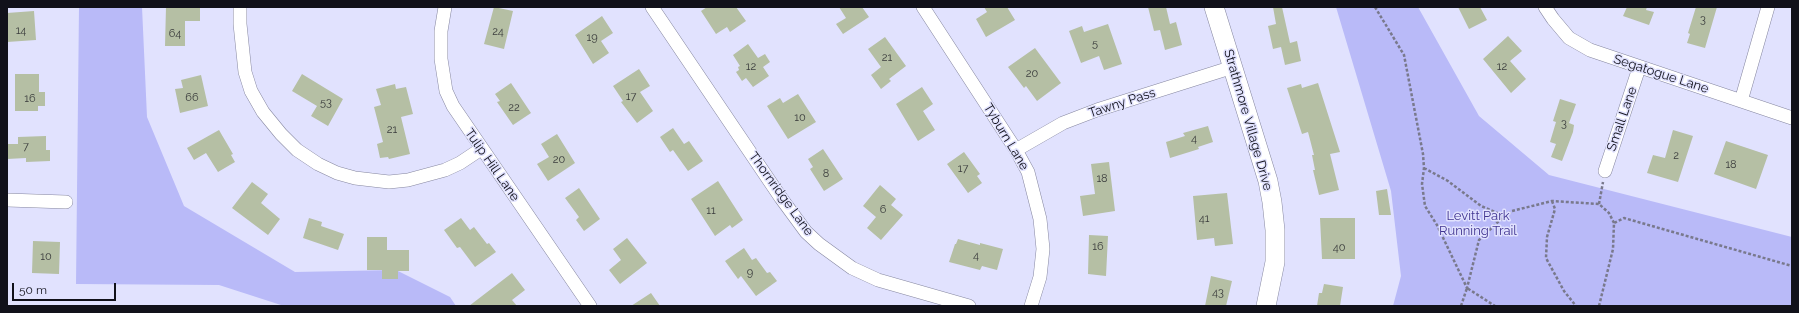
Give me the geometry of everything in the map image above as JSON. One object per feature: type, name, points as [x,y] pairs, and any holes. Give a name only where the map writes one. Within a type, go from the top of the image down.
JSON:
[{"type":"street","points":[[240,7],[240,24],[245,72],[251,91],[263,112],[280,134],[297,150],[318,164],[337,174],[355,178],[389,182],[408,180],[445,170],[460,163],[481,148]]},
{"type":"street","name":"Tulip Hill Lane","points":[[445,7],[441,31],[441,59],[446,91],[453,106],[590,306]]},
{"type":"street","name":"Thornridge Lane","points":[[652,7],[781,198],[806,232],[819,244],[852,268],[878,280],[969,306]]},
{"type":"street","name":"Tyburn Lane","points":[[923,7],[1016,150],[1028,172],[1040,219],[1043,249],[1040,277],[1031,306]]},
{"type":"street","name":"Strathmore Village Drive","points":[[1214,7],[1268,181],[1272,202],[1275,230],[1275,262],[1266,306]]},
{"type":"street","name":"Segatogue Lane","points":[[1545,7],[1569,38],[1590,50],[1639,68],[1792,118]]},
{"type":"street","points":[[1741,101],[1768,7]]},
{"type":"street","name":"Tawny Pass","points":[[1016,150],[1063,123],[1097,110],[1233,67]]},
{"type":"street","name":"Small Lane","points":[[1605,170],[1639,68]]},
{"type":"street","points":[[7,200],[66,202]]},
{"type":"path","points":[[1375,7],[1404,55],[1423,154],[1424,168],[1422,184],[1425,206],[1437,225],[1467,288],[1495,306]]},
{"type":"path","points":[[1424,168],[1448,181],[1481,206],[1504,217]]},
{"type":"path","points":[[1599,204],[1605,170]]},
{"type":"path","points":[[1552,201],[1555,209],[1547,237],[1546,258],[1564,291],[1576,306]]},
{"type":"path","points":[[1461,306],[1480,240],[1512,211],[1552,201],[1599,204],[1609,213],[1614,223],[1613,249],[1599,306]]},
{"type":"path","points":[[1614,223],[1624,218],[1792,266]]},
{"type":"green space","points":[[79,7],[142,7],[147,117],[184,206],[295,272],[396,270],[450,297],[456,306],[284,306],[219,285],[76,284]]},
{"type":"green space","name":"Levitt Park Running Trail","points":[[1336,7],[1418,7],[1479,116],[1549,175],[1792,237],[1792,306],[1393,306],[1401,276],[1391,191]]},
{"type":"building","points":[[166,7],[200,7],[200,21],[185,21],[185,46],[165,46]]},
{"type":"building","points":[[494,7],[513,11],[504,49],[484,44]]},
{"type":"building","points":[[707,7],[736,7],[746,21],[730,32],[727,27],[716,34],[701,11]]},
{"type":"building","points":[[839,7],[862,7],[869,17],[843,34],[836,24],[846,18]]},
{"type":"building","points":[[984,7],[1007,7],[1015,20],[986,37],[976,19],[987,12]]},
{"type":"building","points":[[1148,7],[1166,7],[1170,24],[1176,22],[1182,45],[1165,50],[1160,30],[1154,31]]},
{"type":"building","points":[[1273,7],[1282,7],[1290,43],[1297,41],[1301,61],[1285,65],[1281,47],[1273,49],[1268,26],[1276,24]]},
{"type":"building","points":[[1458,7],[1480,7],[1487,20],[1469,29]]},
{"type":"building","points":[[1627,7],[1647,7],[1646,10],[1654,12],[1649,25],[1623,16]]},
{"type":"building","points":[[1696,7],[1717,7],[1705,48],[1687,43],[1690,34],[1688,33]]},
{"type":"building","points":[[34,11],[36,40],[7,42],[7,13]]},
{"type":"building","points":[[602,16],[613,33],[601,41],[609,53],[593,64],[575,35]]},
{"type":"building","points":[[1108,24],[1122,64],[1104,70],[1099,56],[1081,63],[1069,31],[1082,26],[1084,32]]},
{"type":"building","points":[[1508,36],[1522,51],[1510,61],[1526,79],[1511,93],[1483,59]]},
{"type":"building","points":[[885,37],[906,66],[889,79],[891,81],[881,89],[871,75],[881,67],[868,49]]},
{"type":"building","points":[[748,44],[758,58],[765,54],[770,62],[763,67],[769,76],[753,87],[746,78],[742,81],[736,72],[739,70],[738,67],[740,66],[733,55]]},
{"type":"building","points":[[1035,48],[1061,83],[1037,101],[1026,86],[1024,88],[1008,67]]},
{"type":"building","points":[[639,69],[650,86],[640,92],[653,111],[637,123],[621,102],[623,101],[613,86]]},
{"type":"building","points":[[15,74],[39,74],[39,92],[45,92],[45,106],[38,106],[38,111],[15,111]]},
{"type":"building","points":[[302,74],[343,99],[328,126],[311,116],[317,106],[292,91]]},
{"type":"building","points":[[201,75],[208,106],[180,113],[175,89],[183,88],[181,80]]},
{"type":"building","points":[[511,83],[531,113],[513,125],[497,102],[500,101],[495,94]]},
{"type":"building","points":[[1318,83],[1340,152],[1330,154],[1339,190],[1319,195],[1313,170],[1315,170],[1312,155],[1314,155],[1308,132],[1302,134],[1287,88],[1301,84],[1302,88]]},
{"type":"building","points":[[395,84],[396,89],[406,87],[413,114],[401,117],[410,154],[389,159],[388,157],[380,158],[377,144],[383,142],[374,107],[381,105],[376,89]]},
{"type":"building","points":[[922,87],[933,104],[923,111],[935,130],[918,141],[896,104]]},
{"type":"building","points":[[798,94],[816,122],[788,139],[767,106],[780,98],[783,103]]},
{"type":"building","points":[[1560,99],[1576,104],[1569,123],[1574,125],[1573,132],[1562,161],[1551,157],[1556,144],[1550,142],[1556,122],[1553,121]]},
{"type":"building","points":[[1208,126],[1213,142],[1198,147],[1199,149],[1170,158],[1166,142],[1185,136],[1183,133]]},
{"type":"building","points":[[673,128],[684,144],[689,141],[703,161],[688,171],[673,150],[670,152],[660,137]]},
{"type":"building","points":[[219,130],[233,154],[231,155],[235,162],[218,172],[206,153],[194,160],[187,148]]},
{"type":"building","points":[[1673,130],[1693,136],[1678,182],[1647,173],[1653,155],[1665,158]]},
{"type":"building","points":[[557,134],[575,163],[548,181],[537,164],[549,157],[541,144]]},
{"type":"building","points":[[46,136],[46,150],[50,150],[50,161],[26,162],[26,158],[7,159],[7,144],[18,144],[18,137]]},
{"type":"building","points":[[1726,141],[1768,155],[1756,189],[1714,174]]},
{"type":"building","points":[[823,149],[843,179],[824,191],[810,169],[813,167],[808,159]]},
{"type":"building","points":[[964,152],[980,174],[977,176],[982,183],[968,193],[947,164]]},
{"type":"building","points":[[1109,162],[1115,211],[1083,216],[1080,196],[1095,194],[1091,164]]},
{"type":"building","points":[[718,181],[743,220],[732,228],[730,225],[715,236],[691,199]]},
{"type":"building","points":[[252,182],[268,194],[261,203],[280,219],[268,235],[232,208]]},
{"type":"building","points":[[880,185],[896,199],[891,205],[903,215],[881,240],[867,228],[876,217],[863,206]]},
{"type":"building","points":[[579,188],[600,219],[584,231],[576,220],[579,217],[565,198]]},
{"type":"building","points":[[1387,189],[1391,215],[1379,215],[1376,191]]},
{"type":"building","points":[[1227,193],[1233,244],[1215,246],[1214,238],[1197,240],[1193,196]]},
{"type":"building","points":[[309,218],[322,222],[321,226],[344,234],[338,250],[303,238]]},
{"type":"building","points":[[461,218],[470,230],[474,227],[487,244],[489,243],[496,252],[475,267],[460,247],[457,248],[444,230]]},
{"type":"building","points":[[1320,218],[1355,218],[1355,259],[1322,259]]},
{"type":"building","points":[[1089,235],[1108,236],[1106,276],[1088,274]]},
{"type":"building","points":[[367,237],[387,237],[387,250],[409,250],[409,271],[398,271],[398,279],[382,279],[382,270],[367,270]]},
{"type":"building","points":[[627,238],[647,263],[620,284],[609,270],[621,260],[613,249]]},
{"type":"building","points":[[958,239],[1003,249],[997,270],[982,266],[980,270],[949,262]]},
{"type":"building","points":[[33,241],[60,242],[59,274],[32,273]]},
{"type":"building","points":[[744,248],[752,260],[756,258],[767,273],[770,272],[777,281],[756,296],[741,276],[738,279],[725,261]]},
{"type":"building","points":[[512,273],[525,290],[512,300],[517,306],[469,306]]},
{"type":"building","points":[[1211,276],[1232,281],[1226,306],[1205,306]]},
{"type":"building","points":[[1324,284],[1343,287],[1340,306],[1317,306],[1319,293],[1322,293]]},
{"type":"building","points":[[651,293],[660,306],[631,306]]}]
